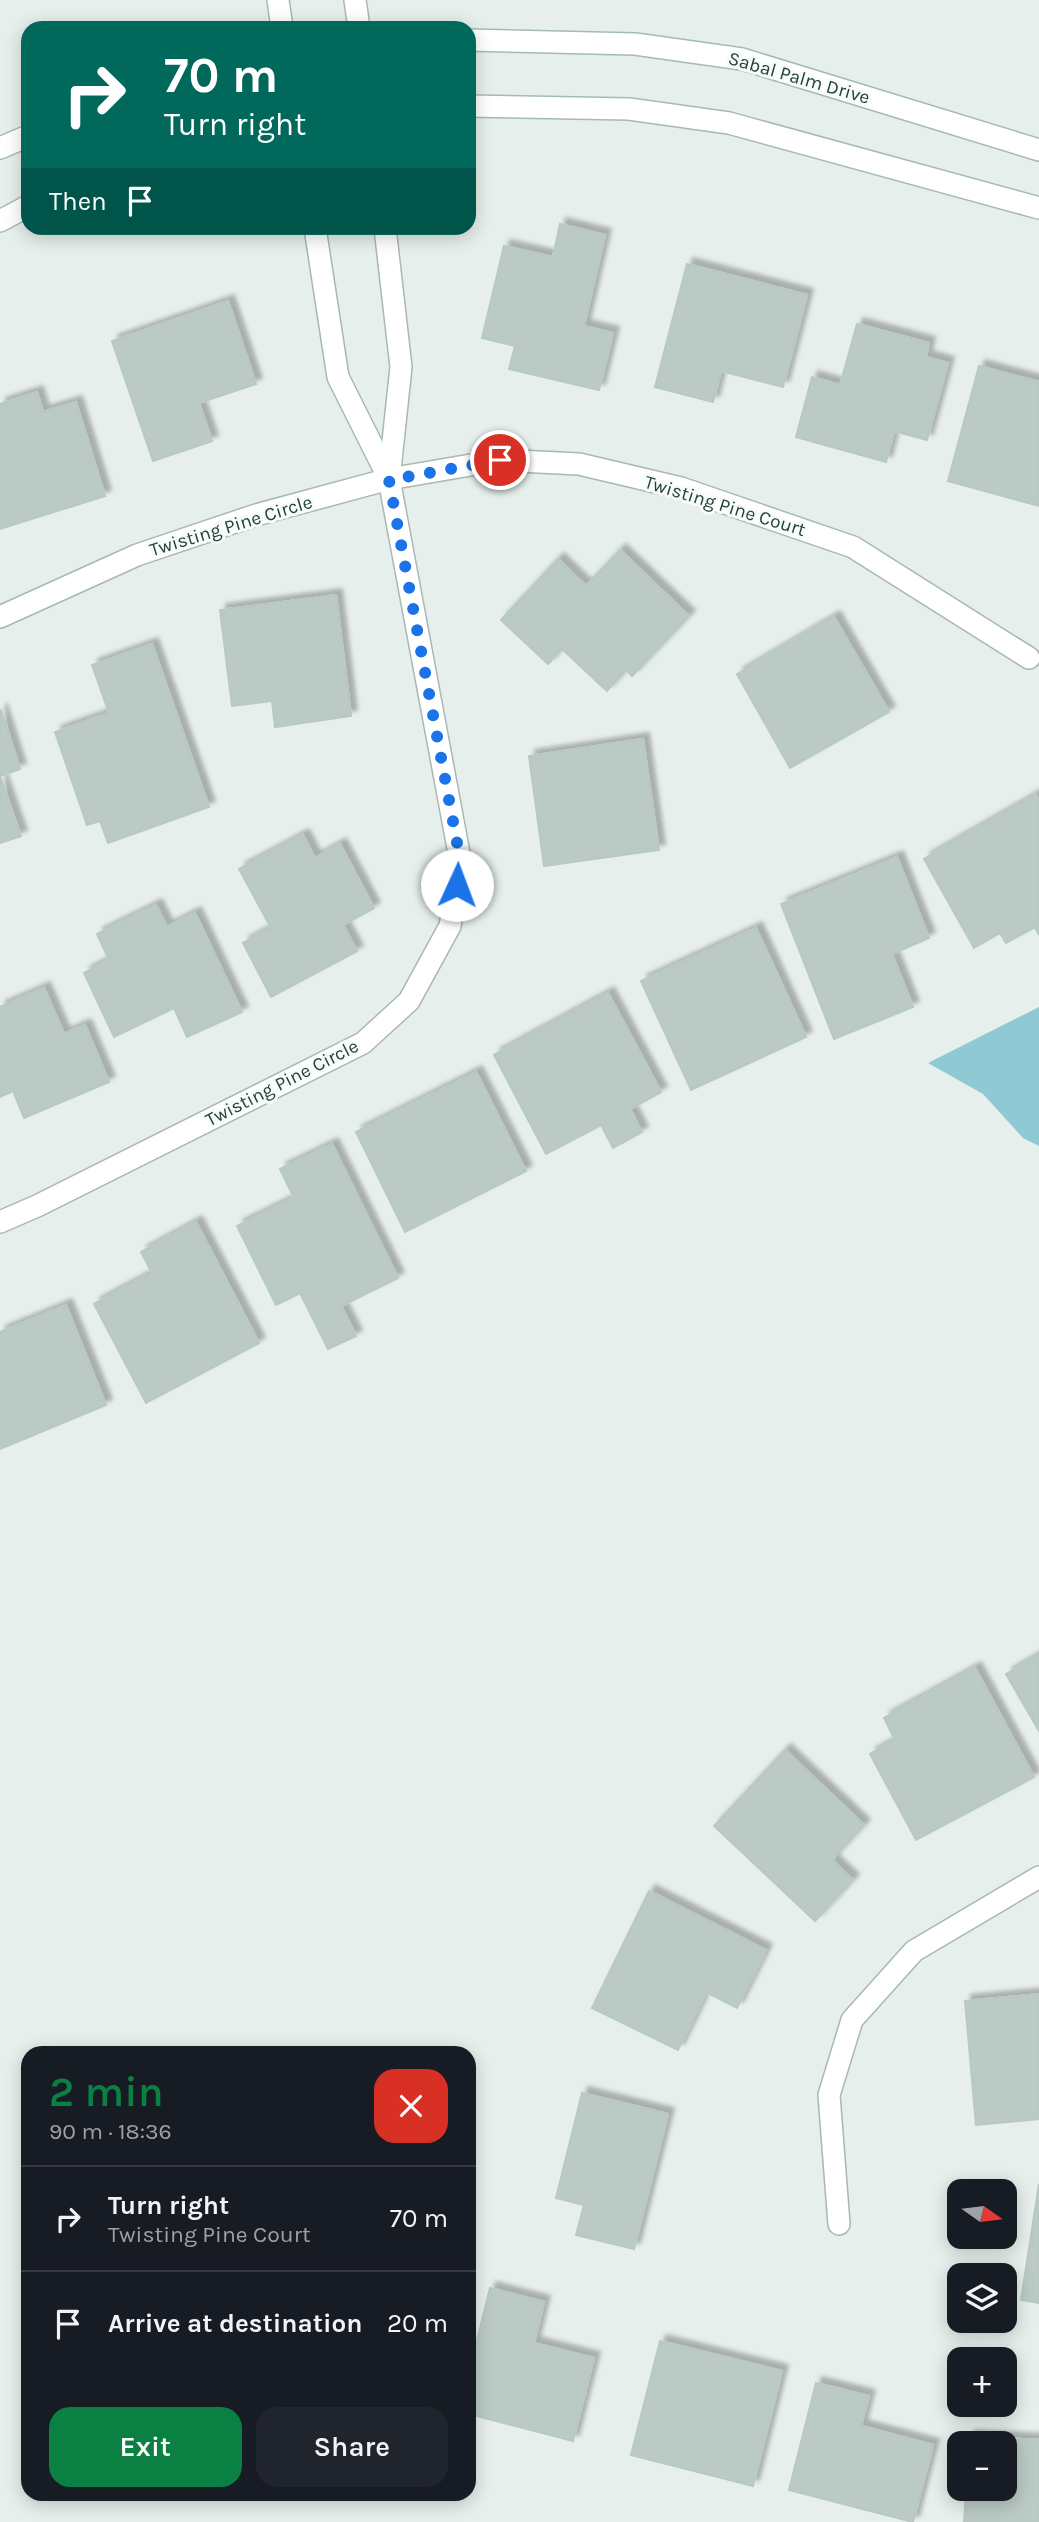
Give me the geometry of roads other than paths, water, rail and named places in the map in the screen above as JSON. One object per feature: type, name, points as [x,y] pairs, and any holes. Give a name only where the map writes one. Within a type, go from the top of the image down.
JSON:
[{"type":"street","points":[[278,0],[281,21]]},
{"type":"street","points":[[355,0],[358,21]]},
{"type":"street","name":"Sabal Palm Drive","points":[[476,40],[635,44],[743,59],[1039,150]]},
{"type":"street","points":[[476,106],[629,109],[729,122],[1039,208]]},
{"type":"street","points":[[0,148],[21,139]]},
{"type":"street","points":[[0,221],[21,210]]},
{"type":"street","name":"Twisting Pine Circle","points":[[0,1222],[363,1043],[409,1001],[450,926],[461,864],[389,480],[338,377],[316,235]]},
{"type":"street","name":"Twisting Pine Circle","points":[[386,235],[401,367],[389,480]]},
{"type":"street","name":"Twisting Pine Court","points":[[389,480],[500,460],[579,464],[681,488],[853,547],[1029,658]]},
{"type":"street","name":"Twisting Pine Circle","points":[[0,617],[137,555],[256,516],[389,480]]},
{"type":"street","points":[[839,2224],[829,2095],[852,2020],[914,1951],[1039,1877]]},
{"type":"water","points":[[1039,1007],[1039,1146],[1023,1138],[983,1094],[928,1063]]}]
